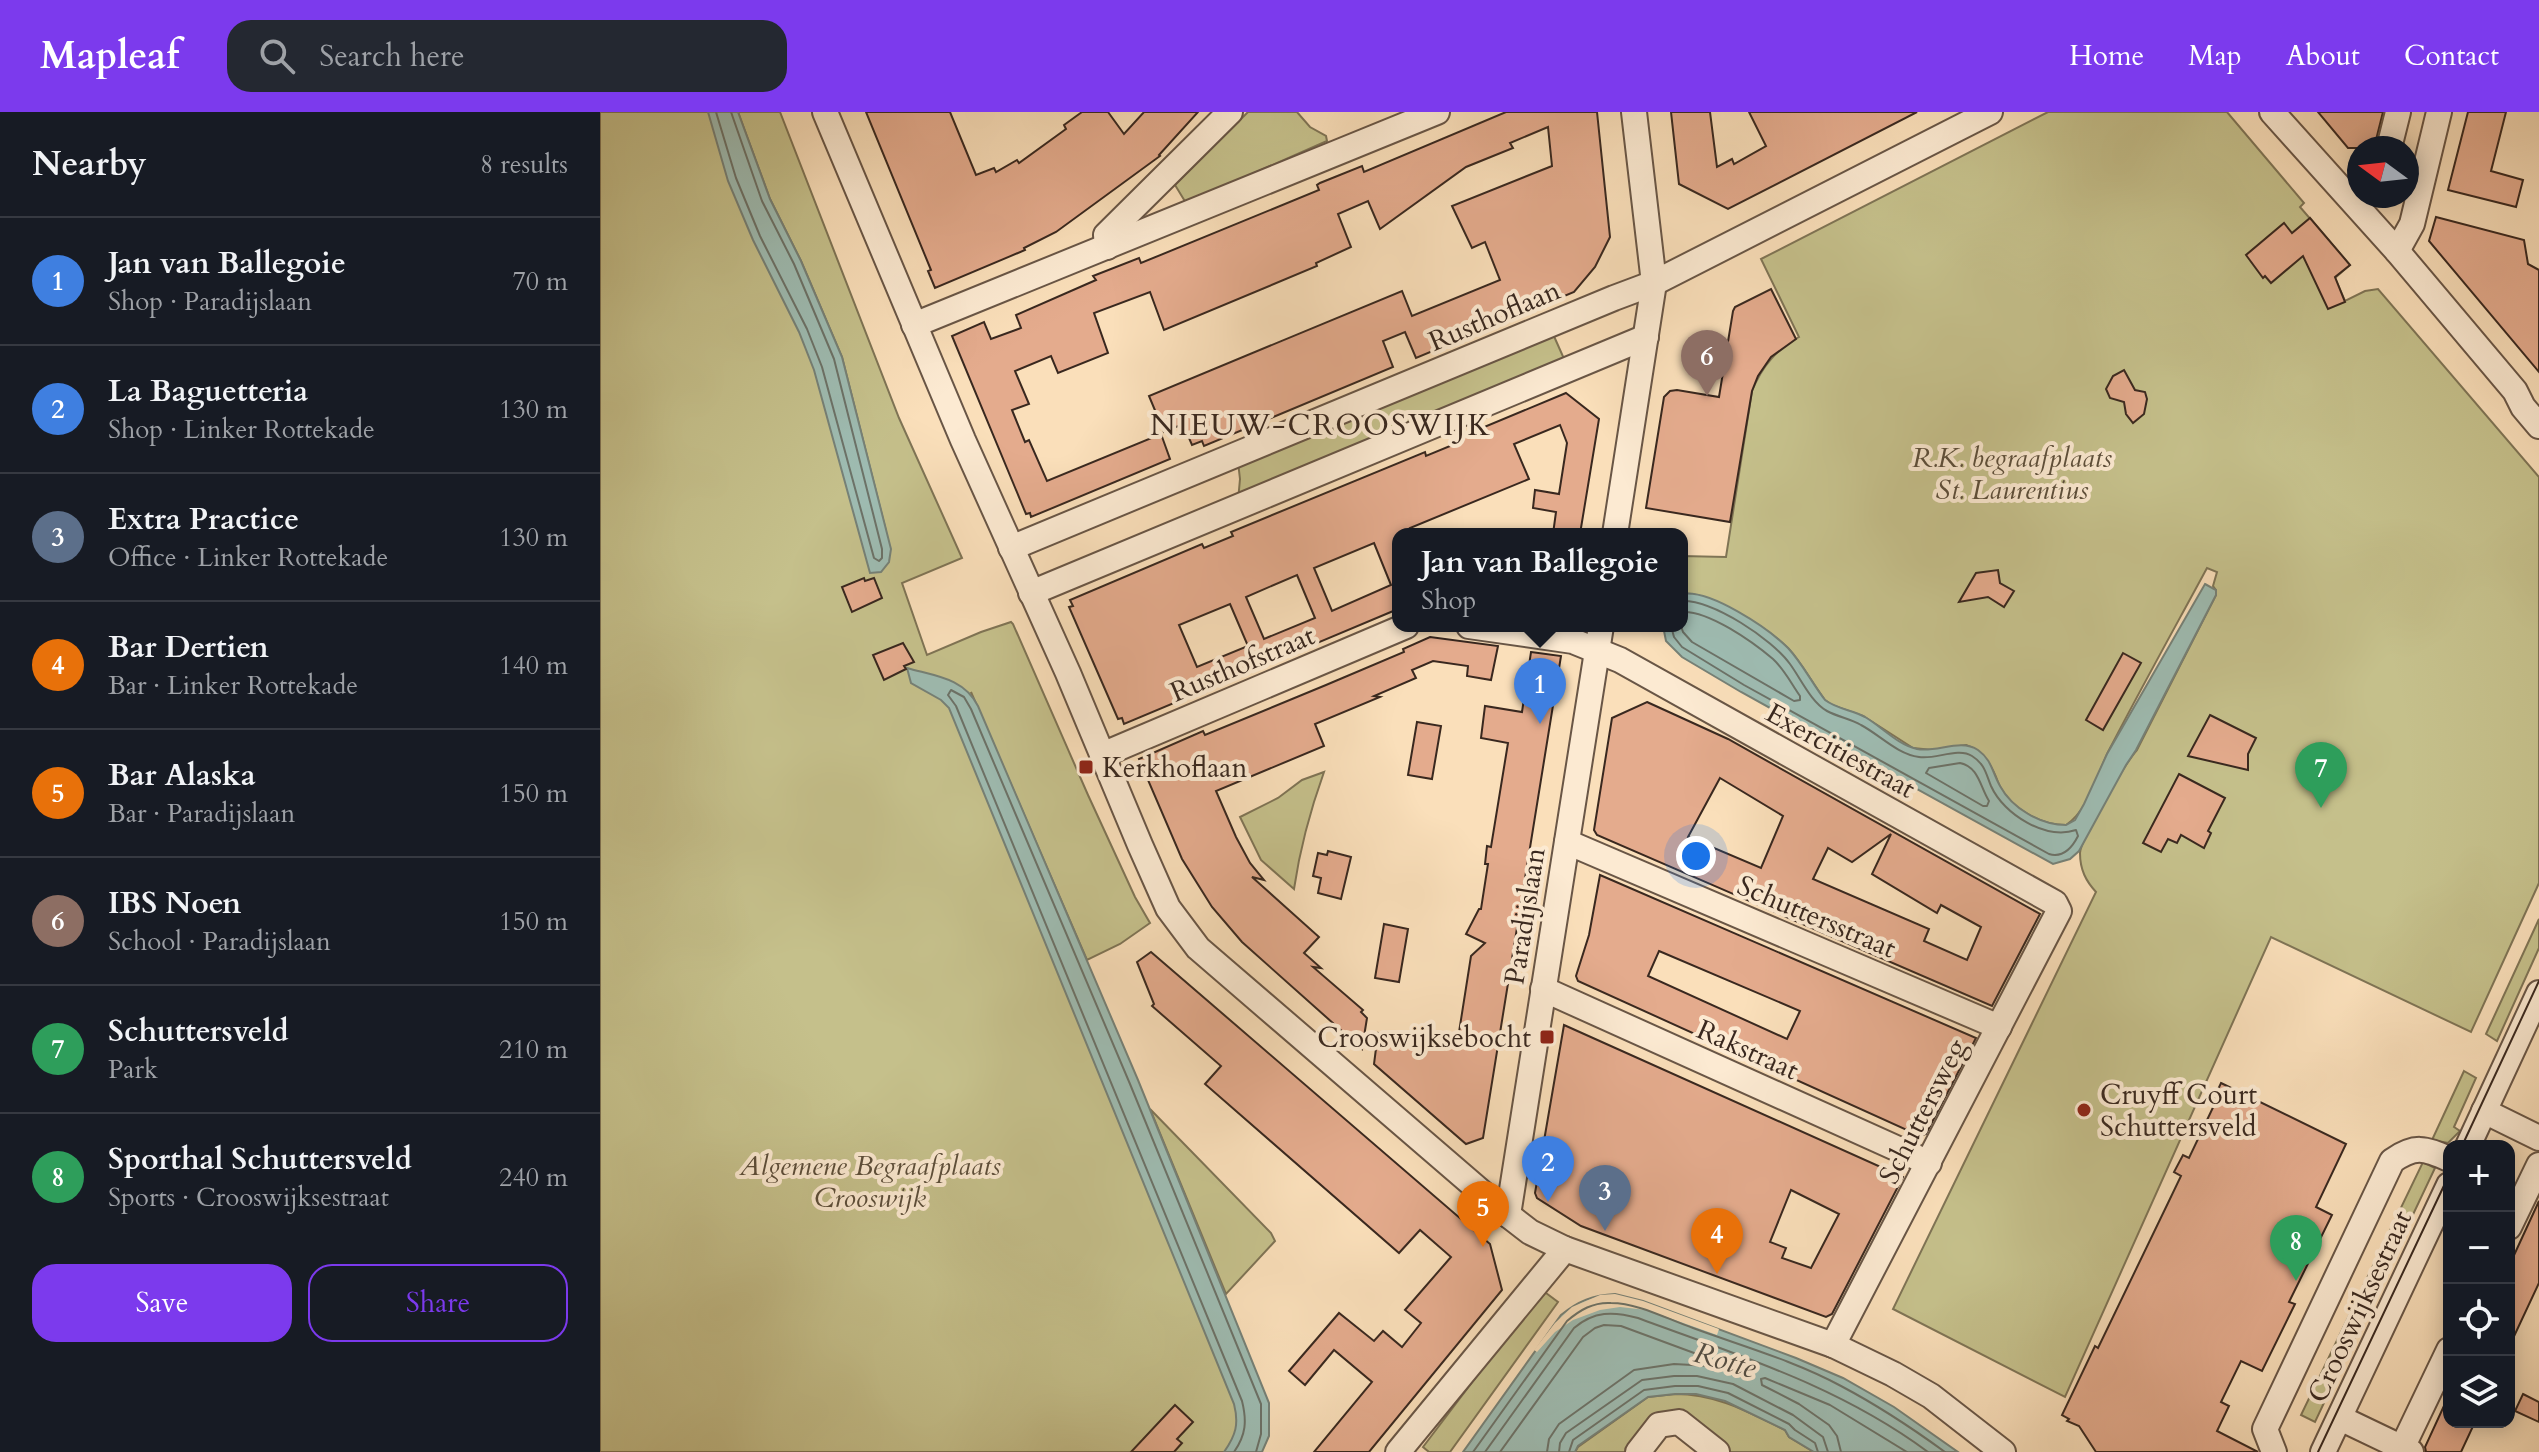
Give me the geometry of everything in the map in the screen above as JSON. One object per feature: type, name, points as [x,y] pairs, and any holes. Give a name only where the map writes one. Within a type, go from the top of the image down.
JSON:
[{"type":"street","points":[[825,112],[914,325],[1168,908],[1198,948],[1508,1215],[1543,1239],[1833,1345],[1931,1396],[2003,1452]]},
{"type":"street","points":[[1107,247],[1106,235],[1230,112]]},
{"type":"street","points":[[914,325],[1437,112]]},
{"type":"street","points":[[1616,528],[1654,283],[1634,112]]},
{"type":"street","name":"Rusthoflaan","points":[[1011,548],[1654,283],[1990,112]]},
{"type":"street","points":[[2272,112],[2347,185]]},
{"type":"street","points":[[2392,136],[2398,112]]},
{"type":"street","points":[[2397,251],[2412,224],[2439,112]]},
{"type":"street","points":[[2369,208],[2397,251],[2515,391],[2523,407],[2539,426]]},
{"type":"street","points":[[1031,593],[1646,337]]},
{"type":"street","name":"Rusthofstraat","points":[[1102,755],[1392,632]]},
{"type":"street","points":[[1511,632],[1573,641],[1599,638]]},
{"type":"street","name":"Paradijslaan","points":[[1508,1215],[1599,638]]},
{"type":"street","name":"Exercitiestraat","points":[[1599,638],[1620,660],[2055,903]]},
{"type":"street","name":"Schuttersstraat","points":[[1567,842],[1999,1027]]},
{"type":"street","name":"Schuttersweg","points":[[1833,1345],[2059,911],[2055,903]]},
{"type":"street","name":"Rakstraat","points":[[1543,989],[1929,1163]]},
{"type":"street","points":[[2471,1140],[2539,993]]},
{"type":"street","points":[[2484,1111],[2539,1138]]},
{"type":"street","name":"Crooswijksestraat","points":[[2274,1452],[2265,1429],[2392,1161],[2408,1151],[2427,1150],[2443,1157]]},
{"type":"street","points":[[2515,1215],[2539,1165]]},
{"type":"street","name":"Crooswijksestraat","points":[[2323,1452],[2443,1198]]},
{"type":"street","points":[[1398,1452],[1565,1249]]},
{"type":"street","points":[[2340,1418],[2406,1450],[2446,1356]]},
{"type":"street","points":[[1638,1452],[1659,1425],[1679,1422],[1717,1452]]},
{"type":"green space","name":"Algemene Begraafplaats Crooswijk","points":[[600,112],[723,112],[886,531],[842,357],[801,261],[770,199],[738,112],[780,112],[899,418],[962,558],[902,583],[927,655],[981,632],[1011,622],[1013,624],[1088,795],[1150,923],[1120,944],[1087,960],[971,692],[979,736],[1252,1403],[1248,1452],[600,1452]]},
{"type":"green space","points":[[1248,112],[1297,112],[1310,127],[1326,136],[1327,141],[1186,203],[1175,185]]},
{"type":"green space","name":"R.K. begraafplaats St. Laurentius","points":[[2048,112],[2227,112],[2304,203],[2300,207],[2350,265],[2335,278],[2345,301],[2365,291],[2378,289],[2539,477],[2539,883],[2471,1032],[2271,937],[2065,1397],[1893,1309],[2096,892],[2082,870],[2082,846],[2104,802],[2137,750],[2216,595],[2213,586],[2217,572],[2207,568],[2108,752],[2086,802],[2066,825],[2046,822],[2017,807],[1978,751],[1966,745],[1933,750],[1913,748],[1863,716],[1832,705],[1825,700],[1788,648],[1767,631],[1723,604],[1688,594],[1688,556],[1726,557],[1752,391],[1771,360],[1783,347],[1799,337],[1761,259]]},
{"type":"green space","points":[[1553,334],[1565,361],[1238,501],[1238,462]]},
{"type":"green space","points":[[1324,772],[1306,830],[1294,889],[1261,860],[1240,817],[1278,798],[1302,780]]},
{"type":"green space","points":[[2539,919],[2539,948],[2497,1041],[2486,1034]]},
{"type":"green space","points":[[2464,1071],[2476,1078],[2454,1127],[2460,1131],[2451,1140],[2432,1140]]},
{"type":"green space","points":[[1150,1109],[1271,1233],[1275,1241],[1226,1294]]},
{"type":"green space","points":[[2423,1162],[2435,1168],[2315,1422],[2301,1415]]},
{"type":"green space","points":[[1542,1290],[1558,1302],[1450,1452],[1429,1452],[1423,1447]]},
{"type":"green space","points":[[1675,1394],[1705,1397],[1745,1411],[1785,1430],[1789,1437],[1814,1452],[1727,1452],[1679,1414],[1629,1452],[1575,1452],[1648,1397]]},
{"type":"water","points":[[708,112],[738,112],[770,199],[801,261],[842,357],[891,549],[889,562],[881,572],[870,573],[814,370],[728,181]]},
{"type":"water","points":[[2205,584],[2216,590],[2136,750],[2079,851],[2070,859],[2053,864],[1682,657],[1666,641],[1664,632],[1688,632],[1688,594],[1723,604],[1767,630],[1788,648],[1825,700],[1865,717],[1910,747],[1925,750],[1964,745],[1978,750],[1989,762],[2005,794],[2019,808],[2046,822],[2066,825],[2075,820],[2107,754]]},
{"type":"water","points":[[907,668],[957,684],[978,706],[1138,1080],[1269,1403],[1269,1436],[1262,1452],[1224,1452],[1235,1429],[1234,1404],[949,708],[911,683]]},
{"type":"water","name":"Rotte","points":[[1615,1294],[1643,1301],[1843,1378],[1894,1407],[1958,1452],[1814,1452],[1789,1437],[1785,1430],[1725,1401],[1696,1394],[1675,1394],[1648,1397],[1578,1446],[1575,1452],[1463,1452],[1561,1315],[1586,1300]]},
{"type":"pier","points":[[1615,1294],[1719,1329],[1717,1335],[1647,1310],[1620,1307],[1600,1310],[1573,1320],[1555,1332],[1537,1352],[1534,1350],[1572,1307],[1600,1295]]},
{"type":"building","points":[[866,112],[950,112],[976,175],[994,168],[996,172],[1017,160],[1019,163],[1066,129],[1064,125],[1082,112],[1108,112],[1124,134],[1144,112],[1198,112],[1160,156],[1056,232],[1025,250],[935,288],[928,271],[931,270]]},
{"type":"building","points":[[1506,112],[1597,112],[1610,237],[1595,267],[1574,292],[1416,358],[1405,332],[1383,341],[1393,367],[1204,446],[1202,441],[1192,445],[1183,424],[1164,432],[1149,396],[1402,291],[1412,316],[1500,280],[1485,242],[1472,248],[1452,206],[1552,166],[1548,127],[1510,143],[1513,148],[1466,167],[1380,229],[1368,201],[1338,214],[1351,247],[1316,263],[1317,266],[1164,330],[1150,292],[1094,313],[1108,353],[1058,373],[1051,356],[1015,371],[1029,404],[1012,410],[1025,442],[1029,440],[1047,481],[1161,434],[1170,459],[1031,517],[1030,513],[1026,514],[952,336],[984,322],[991,339],[1021,328],[1016,315],[1096,280],[1093,276],[1139,258],[1141,263],[1319,190],[1317,185],[1320,183],[1362,166],[1364,172]]},
{"type":"building","points":[[1671,112],[1710,112],[1717,167],[1732,159],[1734,164],[1766,146],[1749,112],[1917,112],[1728,209],[1679,184]]},
{"type":"building","points":[[2318,112],[2383,112],[2377,136],[2347,136],[2347,147]]},
{"type":"building","points":[[2468,112],[2506,112],[2491,171],[2523,180],[2516,207],[2448,190]]},
{"type":"building","points":[[2436,217],[2524,240],[2528,264],[2539,270],[2539,372],[2429,241]]},
{"type":"building","points":[[2310,218],[2350,265],[2335,277],[2345,302],[2328,309],[2303,256],[2271,283],[2265,276],[2263,278],[2246,255],[2284,223],[2292,233]]},
{"type":"building","points":[[1771,289],[1796,339],[1771,357],[1752,391],[1730,522],[1646,508],[1664,397],[1670,391],[1677,390],[1719,397],[1733,311],[1735,307]]},
{"type":"building","points":[[2124,370],[2135,390],[2145,392],[2147,399],[2144,414],[2133,423],[2126,414],[2124,402],[2110,398],[2106,389],[2113,376]]},
{"type":"building","points":[[1566,393],[1599,419],[1581,528],[1554,528],[1556,512],[1533,508],[1535,490],[1559,494],[1567,443],[1560,425],[1514,444],[1529,479],[1410,528],[1392,528],[1392,612],[1124,724],[1122,718],[1118,719],[1069,607],[1073,606],[1070,600],[1202,544],[1204,548],[1233,536],[1231,532],[1425,452],[1426,456],[1455,444],[1453,440]],"holes":[[[1374,543],[1391,585],[1332,611],[1314,568]],[[1297,575],[1315,618],[1264,639],[1246,597]],[[1230,604],[1248,646],[1197,667],[1179,625]]]},
{"type":"building","points":[[1998,570],[2000,583],[2014,591],[2004,607],[1988,597],[1959,602],[1976,573]]},
{"type":"building","points":[[864,578],[865,581],[874,578],[882,598],[852,612],[842,587]]},
{"type":"building","points":[[1430,637],[1498,646],[1491,680],[1467,676],[1468,666],[1433,661],[1412,670],[1416,678],[1315,724],[1324,746],[1216,791],[1250,863],[1264,880],[1252,877],[1319,937],[1304,953],[1321,968],[1313,967],[1363,1010],[1361,1012],[1367,1018],[1362,1049],[1242,942],[1212,907],[1182,859],[1139,759],[1203,731],[1205,735],[1326,685],[1404,652],[1403,649]]},
{"type":"building","points":[[903,643],[914,662],[884,680],[873,655]]},
{"type":"building","points":[[1531,652],[1561,656],[1483,1138],[1466,1144],[1374,1064],[1378,1033],[1457,1045],[1471,956],[1485,943],[1466,934],[1481,909],[1488,864],[1485,864],[1487,846],[1491,847],[1508,743],[1481,738],[1485,706],[1522,712]]},
{"type":"building","points":[[2123,653],[2141,663],[2103,730],[2086,720]]},
{"type":"building","points":[[1647,702],[1728,739],[2040,914],[1992,1006],[1597,835],[1594,830],[1612,718]],"holes":[[[1720,778],[1783,816],[1761,868],[1688,837]],[[1891,834],[1872,874],[1937,913],[1941,905],[1981,927],[1967,960],[1924,941],[1929,929],[1813,879],[1828,848],[1852,862]]]},
{"type":"building","points":[[2210,715],[2256,738],[2248,754],[2248,770],[2188,756]]},
{"type":"building","points":[[1417,722],[1441,726],[1432,779],[1408,775]]},
{"type":"building","points":[[2179,774],[2225,798],[2208,831],[2211,833],[2204,848],[2181,835],[2177,843],[2168,839],[2161,852],[2143,843]]},
{"type":"building","points":[[1328,851],[1351,857],[1341,899],[1318,893],[1321,878],[1313,876],[1318,853],[1327,855]]},
{"type":"building","points":[[1600,875],[1976,1038],[1926,1134],[1920,1136],[1578,981],[1576,976],[1589,935]],"holes":[[[1659,951],[1800,1011],[1787,1039],[1648,976]]]},
{"type":"building","points":[[1384,924],[1408,929],[1399,982],[1375,978]]},
{"type":"building","points":[[1151,952],[1490,1244],[1502,1290],[1369,1452],[1314,1452],[1372,1382],[1334,1350],[1305,1385],[1289,1371],[1339,1313],[1374,1341],[1383,1331],[1402,1347],[1421,1323],[1405,1310],[1451,1257],[1420,1230],[1399,1253],[1205,1084],[1221,1066],[1152,1006],[1154,1004],[1137,962]]},
{"type":"building","points":[[1564,1025],[1903,1177],[1832,1314],[1826,1317],[1581,1226],[1537,1198],[1535,1193]],"holes":[[[1791,1190],[1839,1214],[1811,1268],[1782,1258],[1786,1248],[1770,1242]]]},
{"type":"building","points":[[2221,1083],[2346,1144],[2316,1207],[2332,1215],[2289,1302],[2295,1304],[2262,1371],[2241,1361],[2221,1402],[2229,1406],[2217,1431],[2258,1452],[2096,1452],[2079,1426],[2062,1415],[2181,1176],[2174,1172],[2183,1155],[2189,1158],[2217,1099],[2214,1098]]},
{"type":"building","points":[[2539,1201],[2539,1283],[2515,1334],[2515,1284],[2515,1253]]},
{"type":"building","points":[[2523,1394],[2539,1402],[2539,1422],[2515,1411]]},
{"type":"building","points":[[1175,1405],[1193,1422],[1177,1439],[1182,1443],[1174,1452],[1131,1452]]},
{"type":"building","points":[[2443,1408],[2443,1428],[2472,1428],[2461,1452],[2426,1452],[2425,1447]]},
{"type":"tram line","points":[[2465,1140],[2539,981]]},
{"type":"tram line","points":[[2318,1452],[2443,1188]]},
{"type":"place","name":"IBS Noen","points":[[1707,396]]},
{"type":"place","name":"Jan van Ballegoie","points":[[1540,724]]},
{"type":"place","name":"Kerkhoflaan","points":[[1086,767]]},
{"type":"place","name":"Schuttersveld","points":[[2321,808]]},
{"type":"place","name":"Crooswijksebocht","points":[[1547,1037]]},
{"type":"place","name":"Cruyff Court Schuttersveld","points":[[2084,1110]]},
{"type":"place","name":"La Baguetteria","points":[[1548,1202]]},
{"type":"place","name":"Extra Practice","points":[[1605,1231]]},
{"type":"place","name":"Bar Alaska","points":[[1483,1247]]},
{"type":"place","name":"Bar Dertien","points":[[1717,1274]]},
{"type":"place","name":"Sporthal Schuttersveld","points":[[2296,1281]]},
{"type":"district","name":"NIEUW-CROOSWIJK","points":[[1321,425]]}]
